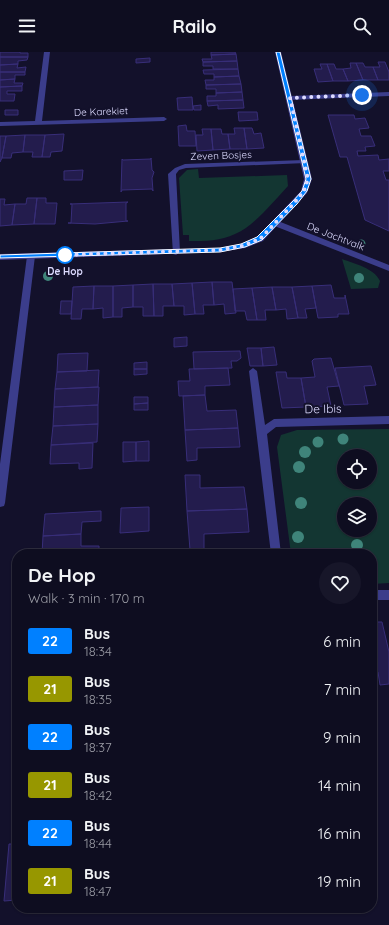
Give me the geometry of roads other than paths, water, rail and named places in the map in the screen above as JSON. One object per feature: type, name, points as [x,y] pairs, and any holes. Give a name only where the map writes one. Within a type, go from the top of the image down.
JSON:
[{"type":"street","points":[[38,123],[47,52]]},
{"type":"street","points":[[0,257],[220,250],[242,246],[260,239],[304,191],[308,179],[278,52]]},
{"type":"street","points":[[290,98],[389,94]]},
{"type":"street","name":"De Karekiet","points":[[0,124],[164,119]]},
{"type":"street","name":"Zeven Bosjes","points":[[176,252],[172,174],[177,169],[185,166],[304,162]]},
{"type":"street","name":"De Jachtvalk","points":[[276,223],[389,268]]},
{"type":"street","points":[[0,503],[31,256]]},
{"type":"street","points":[[253,371],[275,549]]},
{"type":"street","name":"De Ibis","points":[[262,433],[274,423],[389,420]]},
{"type":"street","points":[[377,595],[389,594]]},
{"type":"place","name":"De Hop","points":[[65,255]]}]
